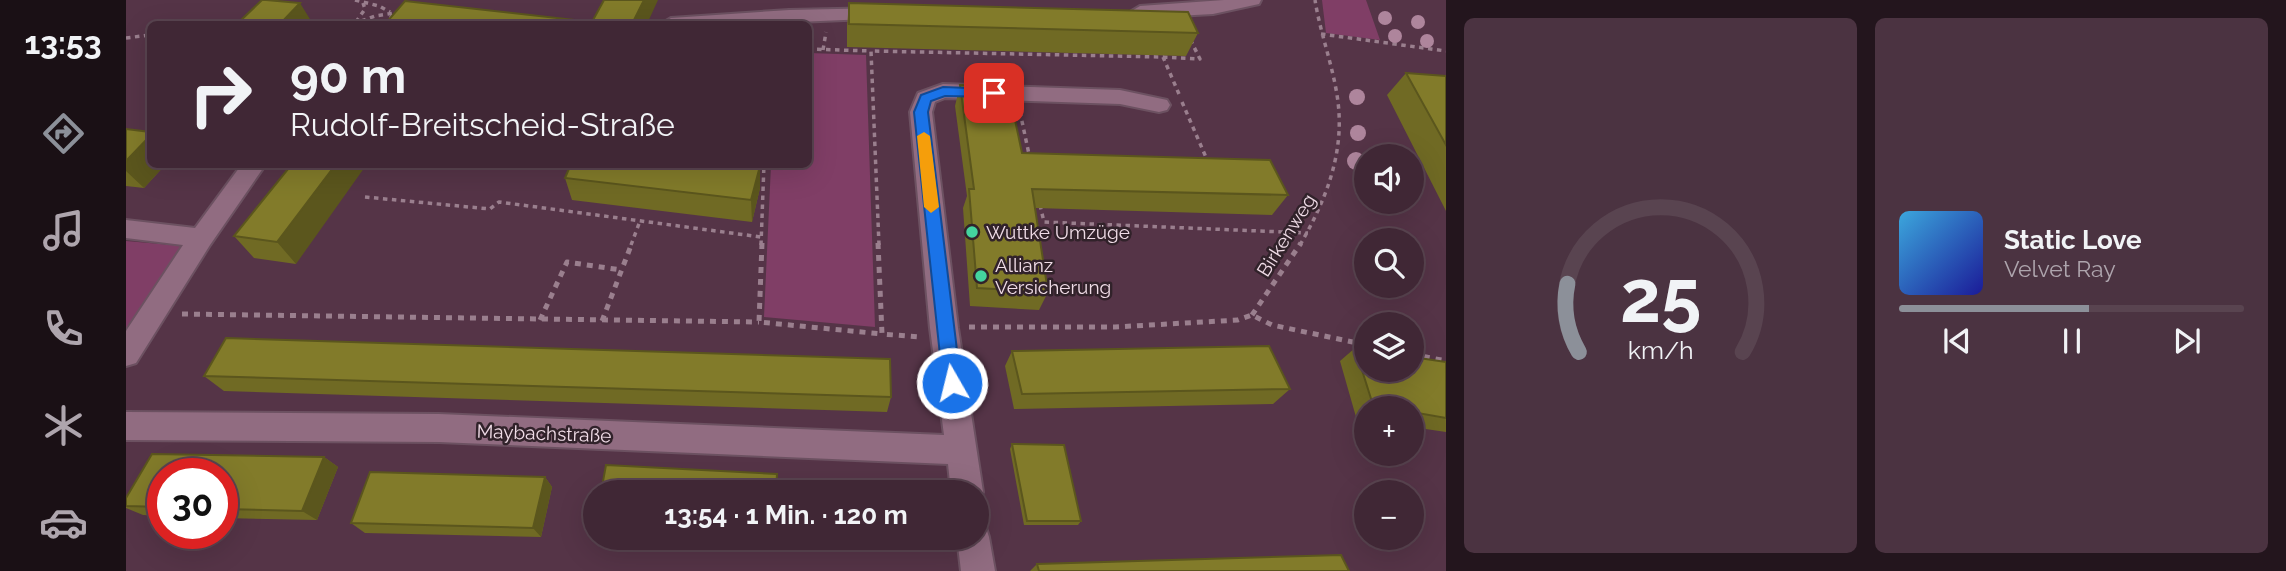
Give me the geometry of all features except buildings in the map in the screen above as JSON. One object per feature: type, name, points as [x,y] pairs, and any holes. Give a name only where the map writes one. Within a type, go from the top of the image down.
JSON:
[{"type":"street","points":[[1116,12],[1178,12],[1211,4],[1252,0]]},
{"type":"street","points":[[719,21],[830,14],[908,15]]},
{"type":"street","points":[[966,480],[945,333],[921,112],[926,98],[943,92],[998,93],[1120,97],[1159,105]]},
{"type":"street","points":[[126,354],[201,238],[252,168]]},
{"type":"street","points":[[126,229],[201,238]]},
{"type":"street","name":"Maybachstraße","points":[[126,426],[439,428],[962,450]]},
{"type":"street","points":[[975,550],[978,571]]},
{"type":"path","points":[[355,0],[391,12]]},
{"type":"path","name":"Birkenweg","points":[[1252,315],[1308,233],[1330,190],[1339,155],[1339,108],[1315,0]]},
{"type":"path","points":[[356,21],[365,9],[363,2]]},
{"type":"path","points":[[387,21],[406,6]]},
{"type":"path","points":[[362,21],[391,12],[412,12]]},
{"type":"path","points":[[812,49],[1200,59],[1178,12]]},
{"type":"path","points":[[1321,34],[1446,51]]},
{"type":"path","points":[[126,38],[147,35]]},
{"type":"path","points":[[871,51],[882,334]]},
{"type":"path","points":[[1163,57],[1209,166],[1196,165]]},
{"type":"path","points":[[1020,108],[1030,160],[1040,161]]},
{"type":"path","points":[[759,322],[764,168]]},
{"type":"path","points":[[365,197],[490,209],[499,202],[761,237]]},
{"type":"path","points":[[1038,198],[1044,222],[1308,233]]},
{"type":"path","points":[[602,321],[639,220]]},
{"type":"path","points":[[540,320],[567,262],[621,270]]},
{"type":"path","points":[[152,313],[759,322],[882,334],[1115,327],[1238,320],[1252,315],[1272,326],[1354,342]]},
{"type":"path","points":[[1424,356],[1446,361]]},
{"type":"shaded area","points":[[1322,0],[1366,0],[1380,40],[1326,33]]},
{"type":"shaded area","points":[[812,53],[866,55],[875,327],[764,317],[771,168],[812,168]]},
{"type":"shaded area","points":[[126,241],[183,246],[126,331]]},
{"type":"slow traffic","points":[[924,136],[931,207]]},
{"type":"place","name":"Wuttke Umzüge","points":[[972,232]]},
{"type":"place","name":"Allianz Versicherung","points":[[981,276]]},
{"type":"route","points":[[952,383],[921,112],[926,98],[943,92],[994,93]]}]
